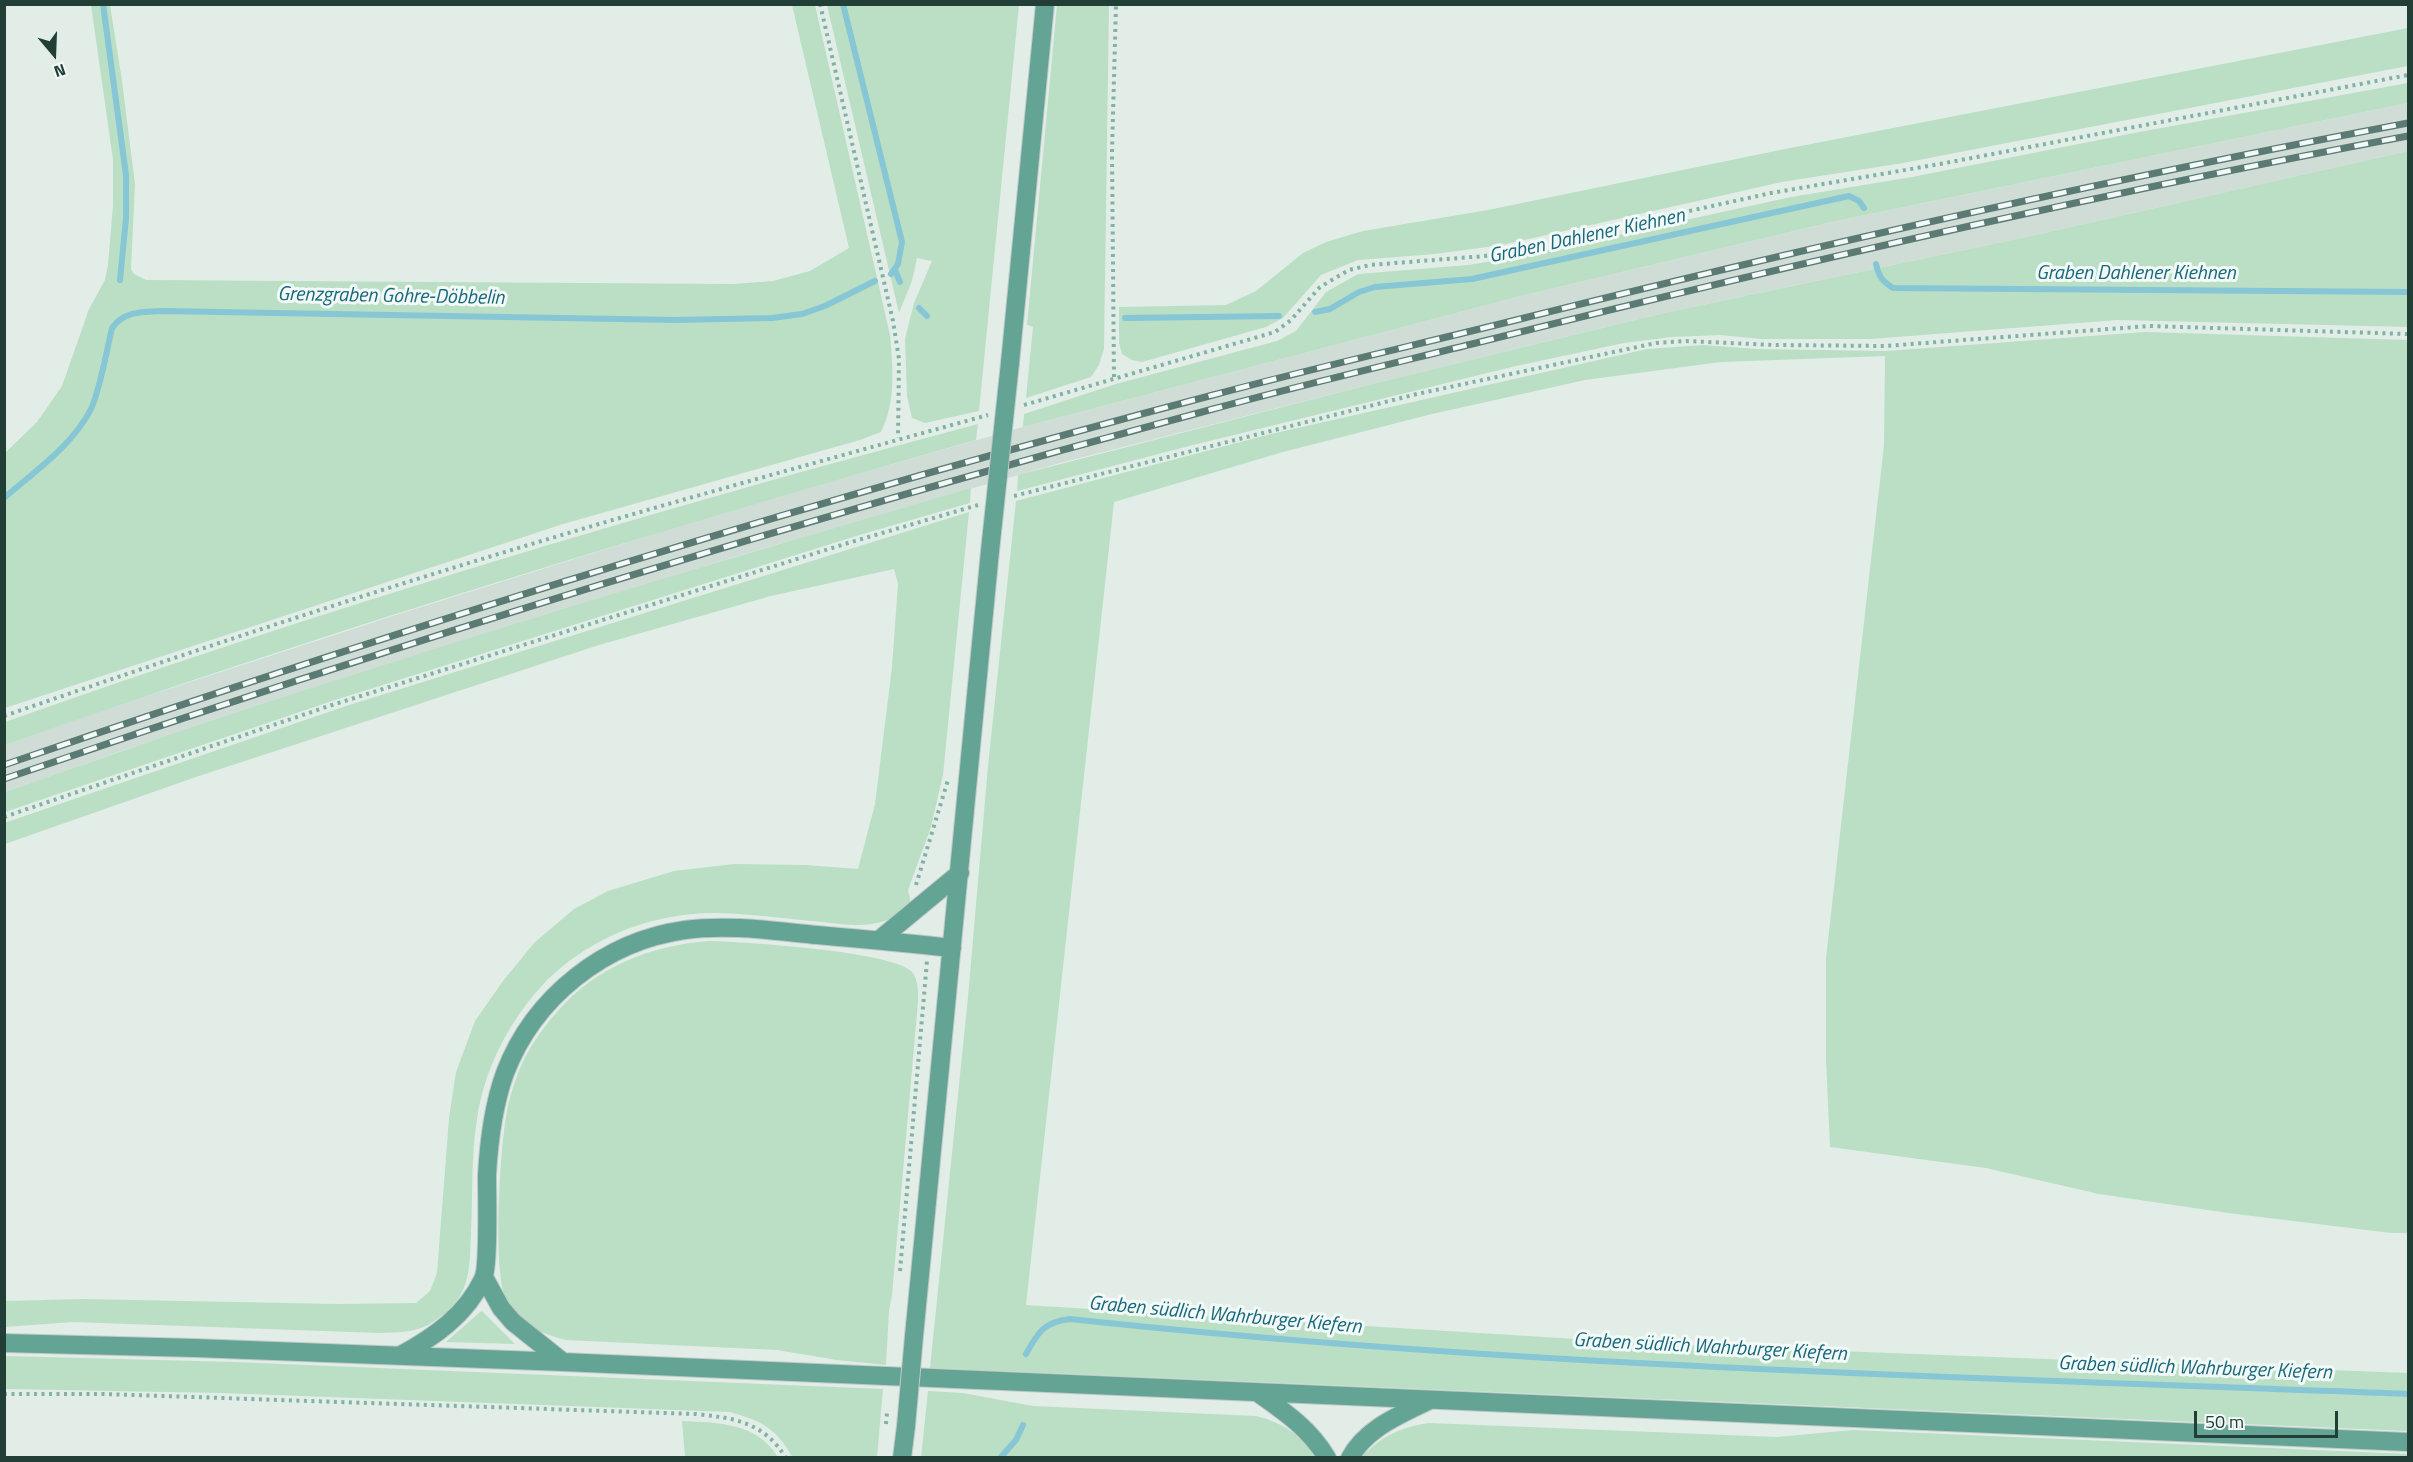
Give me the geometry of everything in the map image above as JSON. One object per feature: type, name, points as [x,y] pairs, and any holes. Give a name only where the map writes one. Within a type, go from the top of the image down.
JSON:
[{"type":"main road","points":[[902,1458],[1045,4]]},
{"type":"main road","points":[[879,940],[960,873]]},
{"type":"main road","points":[[400,1356],[434,1337],[448,1324],[470,1300],[484,1277],[489,1145],[500,1086],[516,1049],[529,1027],[549,1002],[590,966],[622,948],[654,936],[687,929],[720,927],[952,948]]},
{"type":"main road","points":[[484,1277],[501,1308],[513,1322],[563,1362]]},
{"type":"main road","points":[[4,1344],[115,1345],[563,1362],[2409,1442]]},
{"type":"main road","points":[[1258,1393],[1312,1434],[1327,1458]]},
{"type":"main road","points":[[1350,1458],[1368,1436],[1389,1420],[1430,1400]]},
{"type":"path","points":[[820,4],[893,321],[899,359],[898,438]]},
{"type":"path","points":[[1114,377],[1112,152],[1116,4]]},
{"type":"path","points":[[1013,408],[1275,332],[1291,320],[1326,283],[1349,270],[1370,265],[1485,256],[1771,193],[1940,164],[2409,75]]},
{"type":"path","points":[[1012,496],[1417,394],[1656,344],[1686,341],[1885,346],[2149,326],[2409,334]]},
{"type":"path","points":[[4,716],[343,602],[545,540],[898,438],[992,414]]},
{"type":"path","points":[[4,817],[332,705],[859,540],[989,502]]},
{"type":"path","points":[[4,1394],[114,1395],[696,1414],[726,1417],[751,1424],[769,1436],[786,1458]]},
{"type":"shaded area","points":[[2408,103],[2408,151],[2031,236],[1664,313],[1060,463],[734,557],[124,750],[5,792],[4,745],[402,613],[724,512],[1023,427],[1521,296],[1836,221]]},
{"type":"green space","points":[[91,5],[110,5],[135,184],[131,269],[134,274],[146,280],[733,284],[773,281],[810,271],[849,248],[792,5],[815,5],[890,335],[891,397],[881,432],[860,440],[563,524],[5,708],[5,453],[37,422],[62,386],[89,309],[105,280],[108,265],[113,205],[113,160]]},
{"type":"green space","points":[[827,5],[1019,5],[979,411],[925,423],[912,418],[907,396],[905,339],[914,303],[932,261],[917,258],[912,281],[899,313]]},
{"type":"green space","points":[[1057,5],[1109,5],[1104,349],[1099,365],[1091,377],[1026,398],[1033,327],[1027,325]]},
{"type":"green space","points":[[2408,28],[2408,66],[1903,163],[1782,182],[1502,245],[1435,254],[1358,260],[1321,275],[1283,318],[1266,327],[1142,362],[1132,360],[1122,354],[1119,343],[1119,307],[1226,305],[1256,291],[1303,253],[1326,242],[1363,231],[1488,210],[1780,150]]},
{"type":"green space","points":[[2408,83],[2408,103],[1836,221],[1521,296],[1023,427],[1024,414],[1116,384],[1277,341],[1296,331],[1326,292],[1358,274],[1468,265],[1512,258],[1791,197],[1912,177],[2134,133]]},
{"type":"green space","points":[[2408,151],[2408,327],[2118,320],[1870,339],[1762,339],[1720,335],[1672,337],[1624,343],[1516,366],[1193,445],[1017,491],[1018,475],[1372,384],[1664,313],[2031,236]]},
{"type":"green space","points":[[2145,332],[2408,340],[2408,1233],[2391,1233],[2228,1213],[2099,1194],[1986,1168],[1830,1147],[1826,1060],[1826,958],[1884,445],[1885,356],[1721,362],[1585,380],[1432,414],[1283,452],[1114,502],[1026,1305],[1657,1344],[2408,1373],[2408,1431],[930,1368],[1016,501],[1271,434],[1647,349],[1703,345],[1757,349],[1886,351]]},
{"type":"green space","points":[[978,424],[976,440],[732,511],[367,623],[5,745],[5,722],[245,640],[488,563],[732,491]]},
{"type":"green space","points":[[971,488],[970,503],[856,536],[332,701],[5,812],[5,792],[125,750],[486,633]]},
{"type":"green space","points":[[969,512],[943,775],[931,827],[908,890],[911,903],[900,913],[887,920],[863,925],[718,913],[668,917],[620,932],[576,956],[557,971],[527,1003],[507,1033],[485,1084],[480,1101],[474,1147],[468,1272],[461,1294],[446,1312],[428,1325],[416,1329],[379,1333],[73,1322],[5,1327],[5,1301],[83,1299],[337,1304],[416,1303],[430,1291],[437,1273],[449,1118],[456,1072],[475,1021],[534,943],[574,909],[608,891],[674,871],[734,864],[806,865],[858,869],[875,804],[892,667],[898,584],[894,569],[771,596],[599,645],[196,777],[5,844],[4,823],[346,706]]},
{"type":"green space","points":[[709,941],[815,949],[876,958],[898,964],[911,971],[915,978],[918,986],[918,1002],[886,1365],[777,1350],[566,1340],[548,1335],[525,1323],[507,1302],[502,1288],[499,1240],[504,1133],[509,1100],[530,1048],[551,1019],[572,996],[607,971],[646,953],[688,943]]},
{"type":"green space","points":[[482,1311],[515,1344],[446,1342],[480,1312]]},
{"type":"green space","points":[[5,1356],[235,1362],[883,1389],[877,1457],[793,1458],[774,1432],[760,1423],[730,1412],[222,1393],[5,1389]]},
{"type":"green space","points":[[928,1391],[963,1393],[1033,1406],[1256,1416],[1290,1430],[1314,1457],[921,1458]]},
{"type":"green space","points":[[682,1421],[723,1424],[748,1431],[769,1445],[778,1457],[685,1457]]},
{"type":"green space","points":[[1429,1423],[1777,1437],[1853,1430],[2408,1454],[2408,1457],[1362,1457],[1384,1438],[1409,1427]]},
{"type":"waterway","points":[[103,4],[126,175],[126,218],[120,280]]},
{"type":"waterway","name":"Grenzgraben Gohre-Döbbelin","points":[[843,4],[902,242],[898,264],[891,274]]},
{"type":"waterway","name":"Graben Dahlener Kiehnen","points":[[1315,312],[1330,309],[1359,292],[1375,287],[1472,279],[1849,196],[1859,201],[1864,208]]},
{"type":"waterway","name":"Graben Dahlener Kiehnen","points":[[1876,264],[1882,278],[1893,288],[2408,292]]},
{"type":"waterway","name":"Graben Dahlener Kiehnen","points":[[895,270],[900,282]]},
{"type":"waterway","name":"Grenzgraben Gohre-Döbbelin","points":[[4,498],[52,457],[83,422],[91,409],[97,391],[112,328],[122,318],[134,313],[162,311],[675,320],[772,318],[802,314],[825,306],[875,281]]},
{"type":"waterway","name":"Graben Dahlener Kiehnen","points":[[919,308],[927,316]]},
{"type":"waterway","name":"Graben Dahlener Kiehnen","points":[[1125,318],[1279,316]]},
{"type":"waterway","name":"Graben südlich Wahrburger Kiefern","points":[[1026,1354],[1043,1329],[1061,1320],[1070,1319],[1404,1349],[1571,1359],[1738,1368],[2408,1394]]},
{"type":"waterway","name":"Graben südlich Wahrburger Kiefern","points":[[1000,1458],[1016,1440],[1023,1425]]},
{"type":"railway","points":[[4,765],[304,664],[606,569],[909,479],[1213,395],[1842,242],[2181,168],[2408,123]]},
{"type":"railway","points":[[4,779],[304,678],[606,583],[909,493],[1213,409],[1827,258],[2059,206],[2408,136]]}]
